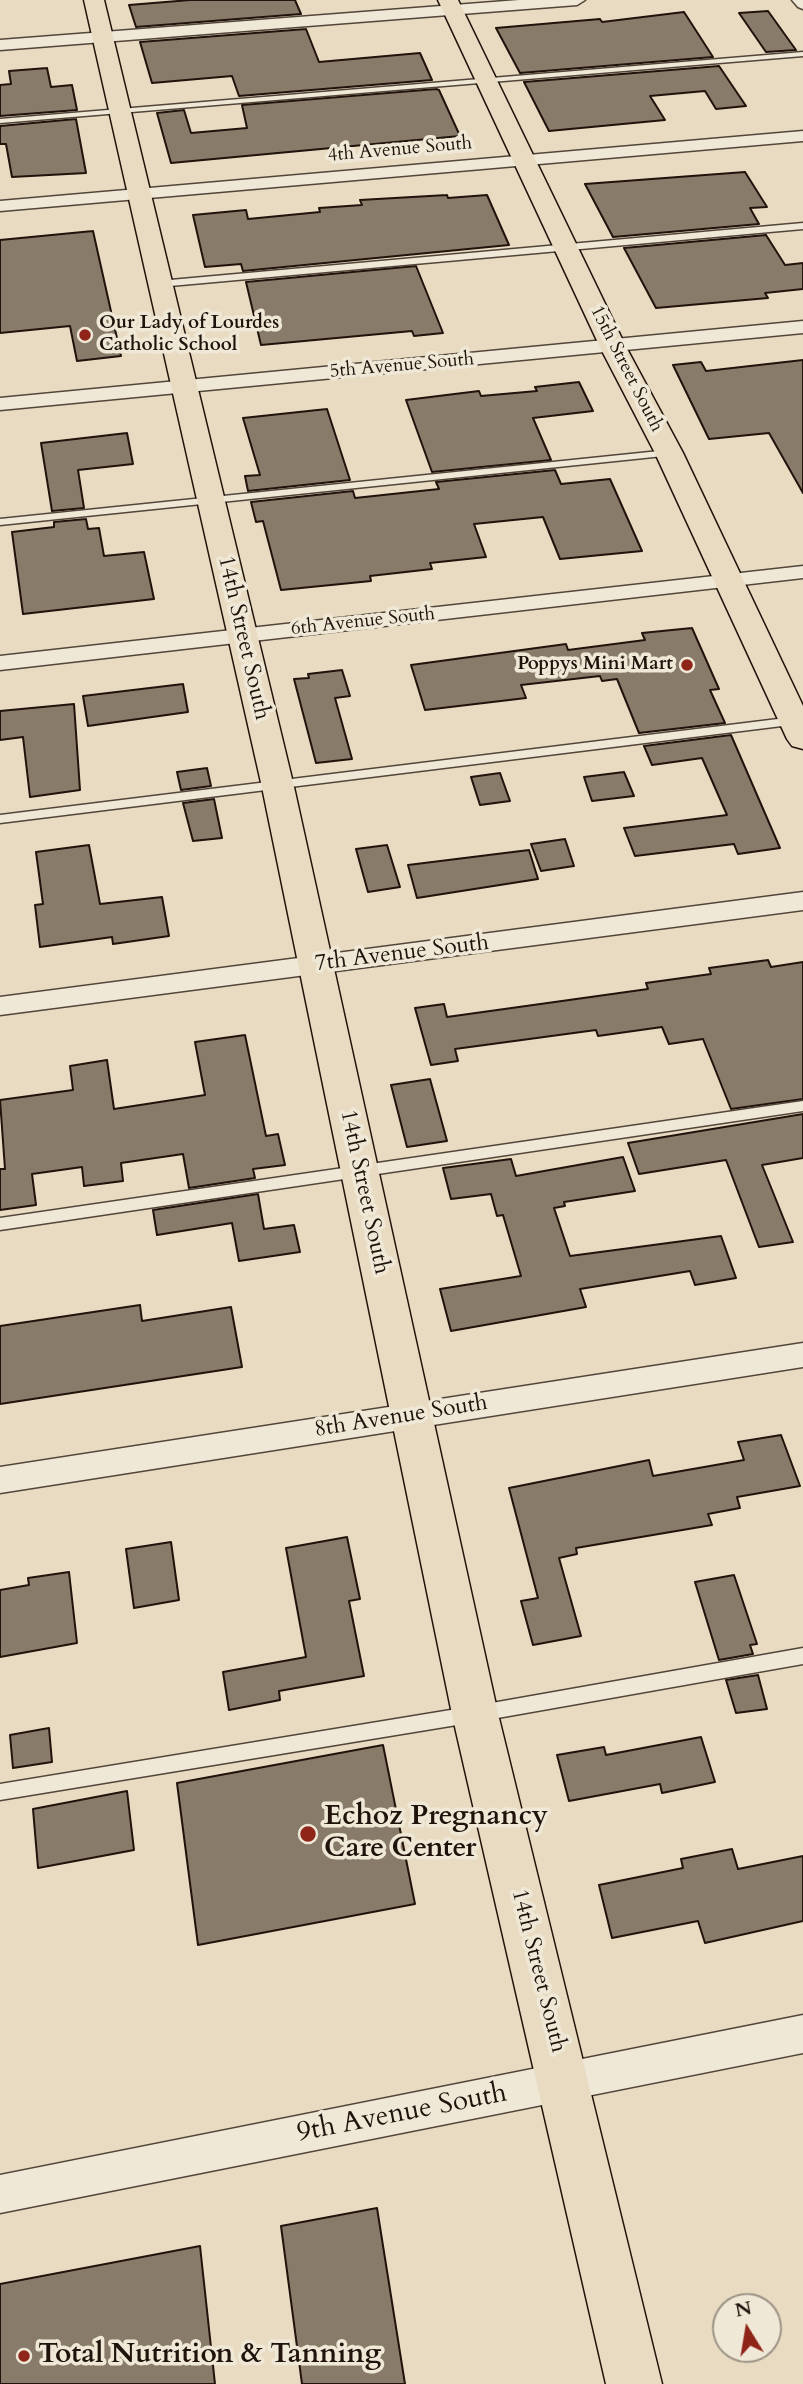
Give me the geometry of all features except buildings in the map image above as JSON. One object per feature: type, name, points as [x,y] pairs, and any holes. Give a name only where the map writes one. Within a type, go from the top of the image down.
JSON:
[{"type":"main road","name":"14th Street South","points":[[94,0],[183,386],[213,499],[241,636],[278,787],[475,1714],[565,2082],[634,2384]]},
{"type":"main road","name":"15th Street South","points":[[450,5],[613,347],[669,453],[726,581],[799,730]]},
{"type":"street","points":[[0,45],[450,5],[577,0]]},
{"type":"street","points":[[800,0],[803,4]]},
{"type":"street","name":"4th Avenue South","points":[[0,206],[803,136]]},
{"type":"street","name":"5th Avenue South","points":[[0,404],[803,327]]},
{"type":"street","name":"6th Avenue South","points":[[0,663],[803,572]]},
{"type":"street","name":"7th Avenue South","points":[[0,1006],[803,901]]},
{"type":"street","name":"8th Avenue South","points":[[0,1480],[803,1355]]},
{"type":"street","name":"9th Avenue South","points":[[0,2194],[803,2034]]},
{"type":"lane","points":[[0,121],[803,54]]},
{"type":"lane","points":[[159,284],[803,226]]},
{"type":"lane","points":[[0,522],[669,453]]},
{"type":"lane","points":[[0,819],[799,730]]},
{"type":"lane","points":[[0,1224],[803,1106]]},
{"type":"lane","points":[[0,1792],[475,1714],[803,1656]]},
{"type":"place","name":"Our Lady of Lourdes Catholic School","points":[[85,335]]},
{"type":"place","name":"Poppys Mini Mart","points":[[687,665]]},
{"type":"place","name":"Echoz Pregnancy Care Center","points":[[308,1834]]},
{"type":"place","name":"Total Nutrition & Tanning","points":[[24,2356]]}]
